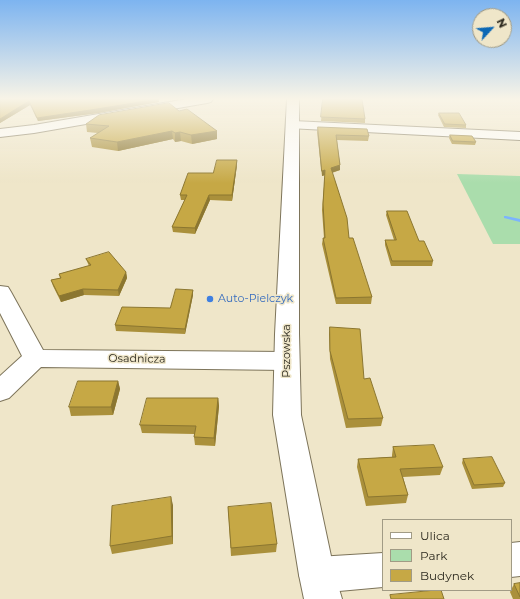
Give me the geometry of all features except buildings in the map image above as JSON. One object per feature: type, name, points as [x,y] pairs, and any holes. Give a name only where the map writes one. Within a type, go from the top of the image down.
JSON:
[{"type":"street","points":[[0,134],[48,127]]},
{"type":"street","name":"Pszowska","points":[[293,127],[286,360],[288,415],[320,587]]},
{"type":"street","points":[[315,127],[520,136]]},
{"type":"street","points":[[0,292],[35,358],[0,391]]},
{"type":"street","name":"Osadnicza","points":[[35,358],[286,360]]},
{"type":"street","points":[[320,587],[382,570]]},
{"type":"green space","points":[[457,174],[520,176],[520,244],[493,244]]},
{"type":"waterway","points":[[506,217],[520,221]]},
{"type":"place","name":"Auto-Pielczyk","points":[[210,299]]}]
